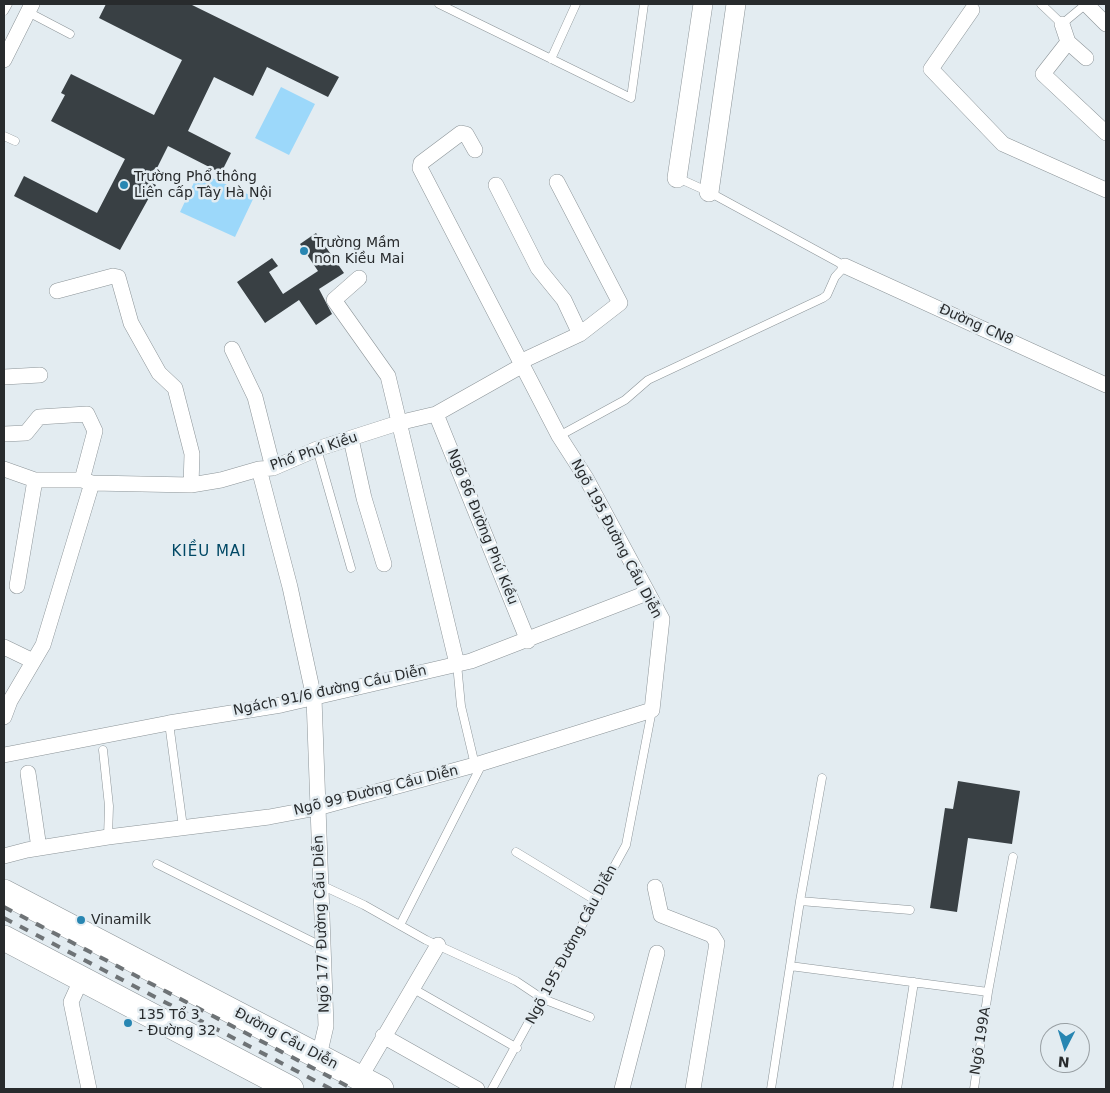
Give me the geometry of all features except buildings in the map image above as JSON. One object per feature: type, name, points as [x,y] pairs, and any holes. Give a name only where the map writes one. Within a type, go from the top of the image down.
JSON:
[{"type":"highway","name":"Đường Cầu Diễn","points":[[4,892],[381,1089]]},
{"type":"highway","points":[[4,938],[291,1089]]},
{"type":"street","points":[[677,178],[703,4]]},
{"type":"street","points":[[709,192],[736,4]]},
{"type":"street","points":[[1086,4],[1106,24]]},
{"type":"street","points":[[4,60],[8,42],[30,8]]},
{"type":"street","points":[[972,10],[931,69],[1003,144],[1106,190]]},
{"type":"street","points":[[1062,24],[1068,42],[1086,58]]},
{"type":"street","points":[[1068,42],[1043,74],[1106,133]]},
{"type":"street","name":"Ngõ 195 Đường Cầu Diễn","points":[[476,150],[466,134],[461,133],[421,163],[420,168],[559,436],[586,478],[662,619],[652,710]]},
{"type":"street","name":"Phố Phú Kiều","points":[[4,469],[35,480],[191,485],[266,468],[317,449],[351,440],[398,423],[436,414],[522,363],[580,334],[620,303],[557,182]]},
{"type":"street","points":[[496,186],[538,268],[564,300],[580,334]]},
{"type":"street","name":"Đường CN8","points":[[845,266],[1106,385]]},
{"type":"street","points":[[57,291],[113,276],[118,277],[131,323],[159,373],[175,388],[192,454],[191,485]]},
{"type":"street","points":[[359,278],[334,300],[388,376],[457,664]]},
{"type":"street","name":"Ngõ 177 Đường Cầu Diễn","points":[[232,350],[254,397],[266,468],[314,698],[317,808],[323,886],[325,948],[326,1026],[319,1056]]},
{"type":"street","points":[[4,377],[40,375]]},
{"type":"street","points":[[4,434],[26,433],[38,418],[88,414],[95,431],[87,482],[43,645],[10,700],[4,717]]},
{"type":"street","name":"Ngõ 86 Đường Phú Kiều","points":[[436,414],[528,641]]},
{"type":"street","points":[[351,440],[364,498],[384,564]]},
{"type":"street","points":[[17,586],[35,480]]},
{"type":"street","name":"Ngách 91/6 đường Cầu Diễn","points":[[4,755],[169,723],[314,698],[471,661],[528,641],[647,593]]},
{"type":"street","points":[[4,647],[33,661]]},
{"type":"street","name":"Ngõ 99 Đường Cầu Diễn","points":[[4,856],[39,848],[108,837],[268,817],[317,808],[478,764],[652,710]]},
{"type":"street","points":[[28,773],[39,848]]},
{"type":"street","points":[[654,888],[661,915],[712,935],[717,943],[693,1089]]},
{"type":"street","points":[[360,1078],[438,944]]},
{"type":"street","points":[[622,1089],[657,953]]},
{"type":"street","points":[[81,980],[71,1002],[89,1089]]},
{"type":"street","points":[[384,1036],[477,1089]]},
{"type":"lane","points":[[4,11],[8,4]]},
{"type":"lane","points":[[439,4],[631,98],[644,4]]},
{"type":"lane","points":[[551,59],[576,4]]},
{"type":"lane","points":[[1041,4],[1062,24],[1086,4]]},
{"type":"lane","points":[[30,8],[70,34]]},
{"type":"lane","points":[[4,136],[15,141]]},
{"type":"lane","points":[[559,436],[625,400],[648,380],[823,298],[835,277],[845,266],[709,192],[677,178]]},
{"type":"lane","points":[[317,449],[350,568]]},
{"type":"lane","points":[[400,925],[478,764],[461,706],[457,664]]},
{"type":"lane","name":"Ngõ 195 Đường Cầu Diễn","points":[[492,1089],[626,846],[652,710]]},
{"type":"lane","points":[[169,723],[183,827]]},
{"type":"lane","points":[[103,750],[110,806],[108,837]]},
{"type":"lane","points":[[771,1089],[800,901],[822,778]]},
{"type":"lane","points":[[516,852],[595,900]]},
{"type":"lane","name":"Ngõ 199A","points":[[974,1089],[988,992],[1013,857]]},
{"type":"lane","points":[[157,864],[325,948]]},
{"type":"lane","points":[[323,886],[516,981],[543,999],[590,1017]]},
{"type":"lane","points":[[800,901],[910,910]]},
{"type":"lane","points":[[790,966],[988,992]]},
{"type":"lane","points":[[896,1089],[914,982]]},
{"type":"lane","points":[[411,988],[516,1048]]},
{"type":"shaded area","points":[[281,87],[315,104],[289,155],[255,138]]},
{"type":"shaded area","points":[[199,172],[254,197],[235,237],[180,212]]},
{"type":"railway","points":[[4,907],[353,1089]]},
{"type":"railway","points":[[4,918],[331,1089]]},
{"type":"place","name":"Trường Phổ thông Liên cấp Tây Hà Nội","points":[[124,185]]},
{"type":"place","name":"Trường Mầm non Kiều Mai","points":[[304,251]]},
{"type":"place","name":"Vinamilk","points":[[81,920]]},
{"type":"place","name":"135 Tổ 3 - Đường 32","points":[[128,1023]]},
{"type":"district","name":"KIỀU MAI","points":[[209,552]]}]
